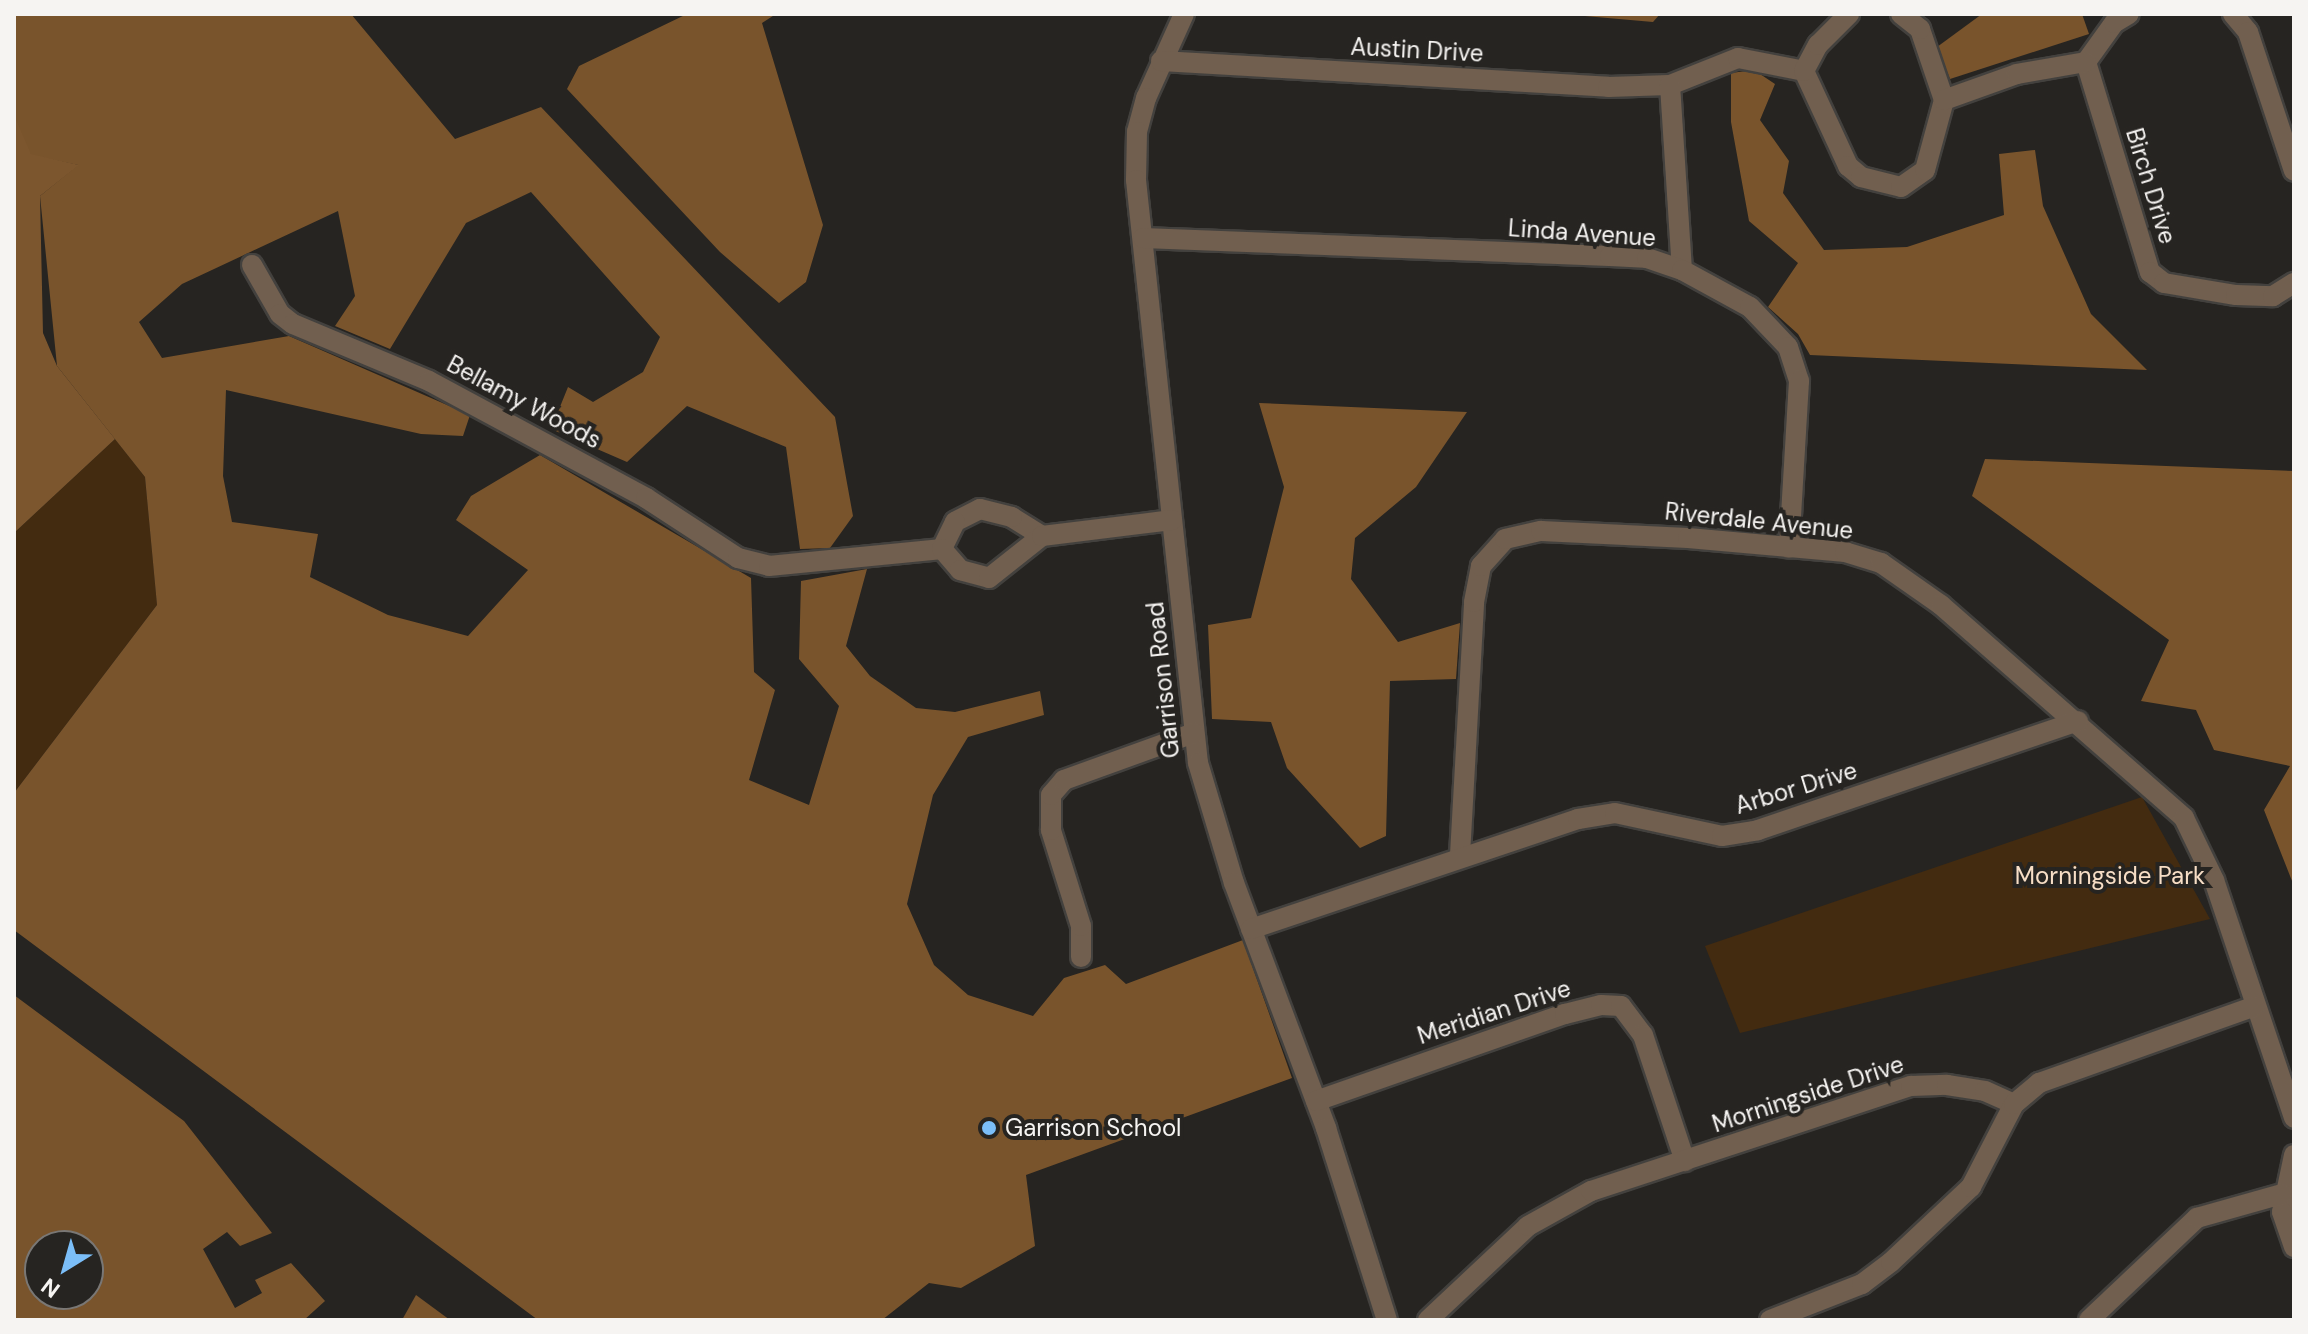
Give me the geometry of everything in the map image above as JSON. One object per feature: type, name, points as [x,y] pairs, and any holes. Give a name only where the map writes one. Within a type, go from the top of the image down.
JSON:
[{"type":"street","name":"Garrison Road","points":[[1184,14],[1161,61],[1137,132],[1143,238],[1194,733],[1207,798],[1251,929],[1316,1101],[1387,1320]]},
{"type":"street","points":[[1849,14],[1818,45],[1804,71],[1848,166],[1880,185],[1901,187],[1925,170],[1944,100],[1920,29],[1901,14]]},
{"type":"street","points":[[2233,14],[2248,32],[2294,171]]},
{"type":"street","points":[[1944,100],[2017,74],[2086,62],[2117,17]]},
{"type":"street","name":"Austin Drive","points":[[1161,61],[1608,87],[1670,85],[1738,58],[1804,71]]},
{"type":"street","name":"Birch Drive","points":[[2086,62],[2150,272],[2164,283],[2236,295],[2273,296],[2294,283]]},
{"type":"street","points":[[1670,85],[1682,270]]},
{"type":"street","name":"Linda Avenue","points":[[1143,238],[1647,258],[1682,270],[1750,307],[1788,347],[1799,394],[1789,548]]},
{"type":"street","name":"Bellamy Woods","points":[[252,265],[280,314],[293,324],[450,392],[646,498],[738,558],[788,565],[942,549]]},
{"type":"street","points":[[1042,536],[1012,517],[980,509],[955,522],[942,549],[960,570],[989,578],[1042,536],[1172,520]]},
{"type":"street","name":"Riverdale Avenue","points":[[1460,855],[1474,602],[1487,555],[1505,539],[1541,531],[1845,552],[1902,575],[2078,721],[2184,818],[2209,866],[2255,1006]]},
{"type":"street","name":"Arbor Drive","points":[[1251,929],[1460,855],[1578,819],[1615,813],[1722,836],[1758,830],[2078,721]]},
{"type":"street","points":[[1081,957],[1081,926],[1051,830],[1051,795],[1064,780],[1194,733]]},
{"type":"street","name":"Meridian Drive","points":[[1316,1101],[1565,1014],[1601,1005],[1621,1006],[1643,1035],[1685,1161]]},
{"type":"street","points":[[1770,1320],[1862,1284],[1891,1262],[1971,1187],[2014,1104],[2039,1083],[2073,1068],[2255,1006],[2294,1118]]},
{"type":"street","name":"Morningside Drive","points":[[1428,1320],[1500,1250],[1558,1206],[1911,1086],[1985,1091],[2014,1104]]},
{"type":"street","points":[[2294,1155],[2282,1194],[2282,1212],[2294,1247]]},
{"type":"street","points":[[2089,1320],[2197,1218],[2282,1194]]},
{"type":"green space","points":[[115,439],[145,477],[157,605],[14,793],[14,533]]},
{"type":"green space","name":"Morningside Park","points":[[2142,797],[2210,919],[1740,1033],[1705,946]]},
{"type":"shaded area","points":[[14,14],[351,14],[455,139],[541,107],[835,417],[853,516],[830,548],[800,549],[786,447],[687,406],[627,462],[551,429],[568,387],[593,402],[643,372],[660,337],[531,192],[466,223],[390,349],[335,326],[355,296],[338,211],[182,284],[139,322],[162,358],[289,336],[470,415],[463,436],[421,434],[226,390],[223,476],[232,522],[318,534],[310,577],[388,615],[468,636],[528,570],[456,520],[471,496],[540,455],[751,578],[754,672],[775,690],[749,780],[809,805],[839,706],[799,659],[801,581],[867,569],[846,646],[870,676],[916,708],[955,712],[1040,691],[1044,715],[968,737],[933,795],[907,904],[934,965],[968,995],[1033,1016],[1064,978],[1105,965],[1126,984],[1243,940],[1292,1078],[1026,1175],[1035,1246],[961,1288],[929,1283],[882,1320],[538,1320],[14,930],[14,793],[157,605],[145,477],[57,366],[40,196],[78,165],[31,155],[14,130]]},
{"type":"shaded area","points":[[687,14],[776,14],[762,23],[823,225],[806,282],[779,303],[720,252],[567,89],[579,66]]},
{"type":"shaded area","points":[[1562,14],[1660,14],[1653,22]]},
{"type":"shaded area","points":[[1982,14],[2082,14],[2089,34],[1950,79],[1937,47]]},
{"type":"shaded area","points":[[1754,70],[1775,84],[1760,120],[1789,161],[1783,193],[1824,250],[1907,247],[2004,215],[1999,154],[2035,150],[2043,206],[2091,314],[2147,370],[1810,355],[1798,334],[1768,307],[1798,263],[1749,221],[1731,122],[1731,73]]},
{"type":"shaded area","points":[[14,115],[31,154],[79,165],[40,196],[43,333],[57,366],[115,439],[14,533]]},
{"type":"shaded area","points":[[1259,403],[1467,412],[1416,487],[1355,538],[1351,579],[1398,642],[1460,623],[1456,679],[1390,681],[1386,836],[1360,848],[1287,768],[1271,722],[1212,719],[1208,625],[1251,618],[1284,487]]},
{"type":"shaded area","points":[[1985,459],[2294,471],[2294,886],[2264,810],[2290,766],[2214,750],[2196,710],[2141,701],[2169,640],[1972,496]]},
{"type":"shaded area","points":[[14,995],[184,1121],[272,1233],[240,1246],[227,1232],[203,1249],[235,1308],[262,1293],[255,1280],[291,1263],[325,1301],[304,1320],[14,1320]]},
{"type":"shaded area","points":[[416,1295],[450,1320],[402,1320]]},
{"type":"place","name":"Garrison School","points":[[989,1128]]}]
